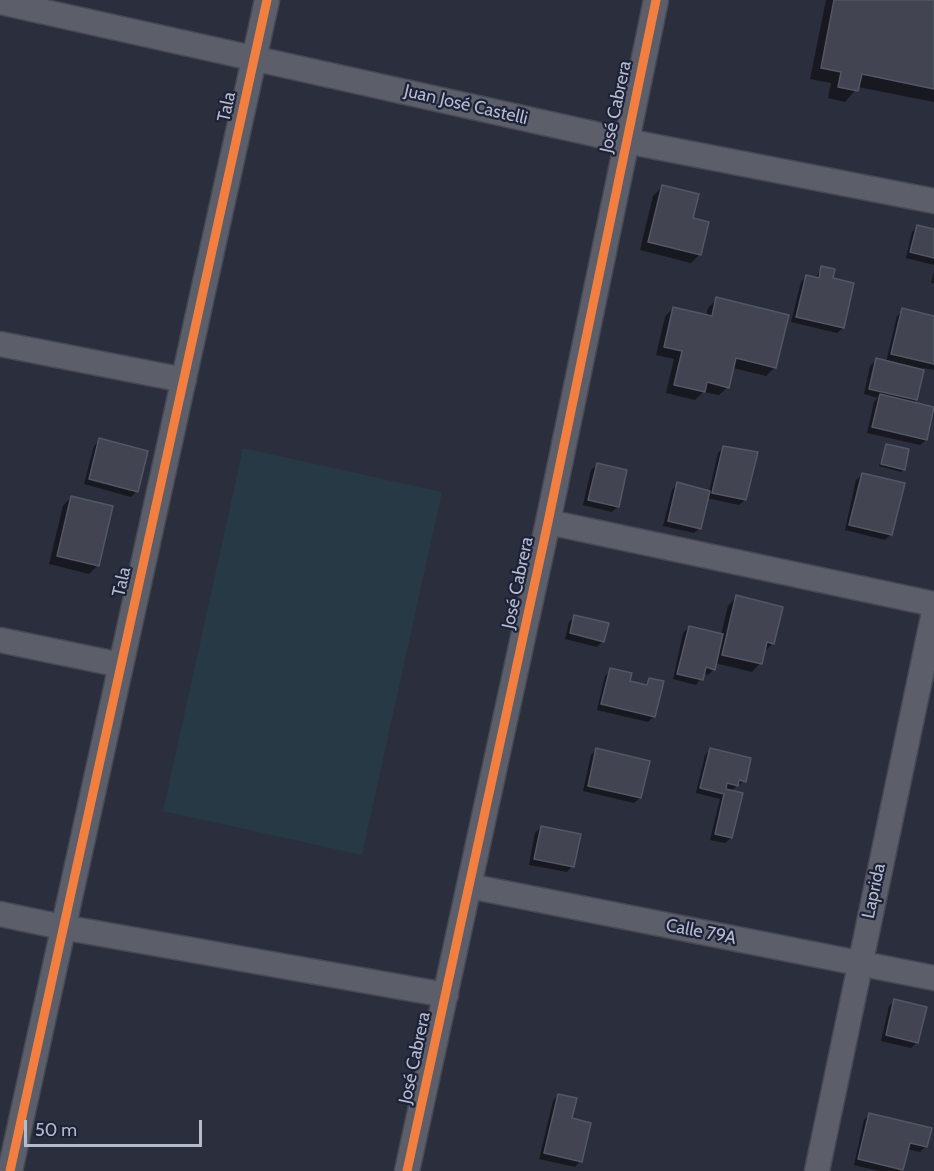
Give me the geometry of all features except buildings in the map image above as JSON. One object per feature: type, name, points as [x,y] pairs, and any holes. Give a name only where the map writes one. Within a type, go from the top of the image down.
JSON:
[{"type":"street","name":"Tala","points":[[10,1171],[267,0]]},
{"type":"street","name":"José Cabrera","points":[[407,1171],[548,522],[656,0]]},
{"type":"street","name":"Juan José Castelli","points":[[0,2],[626,141],[934,201]]},
{"type":"street","points":[[0,344],[184,380]]},
{"type":"street","points":[[548,522],[934,604]]},
{"type":"street","name":"Laprida","points":[[816,1171],[934,612]]},
{"type":"street","points":[[0,640],[121,665]]},
{"type":"street","name":"Calle 79A","points":[[468,886],[934,978]]},
{"type":"street","points":[[0,914],[446,996]]},
{"type":"shaded area","points":[[243,448],[442,492],[362,855],[163,811]]},
{"type":"cycle path","points":[[10,1171],[267,0]]},
{"type":"cycle path","points":[[407,1171],[548,522],[656,0]]}]
